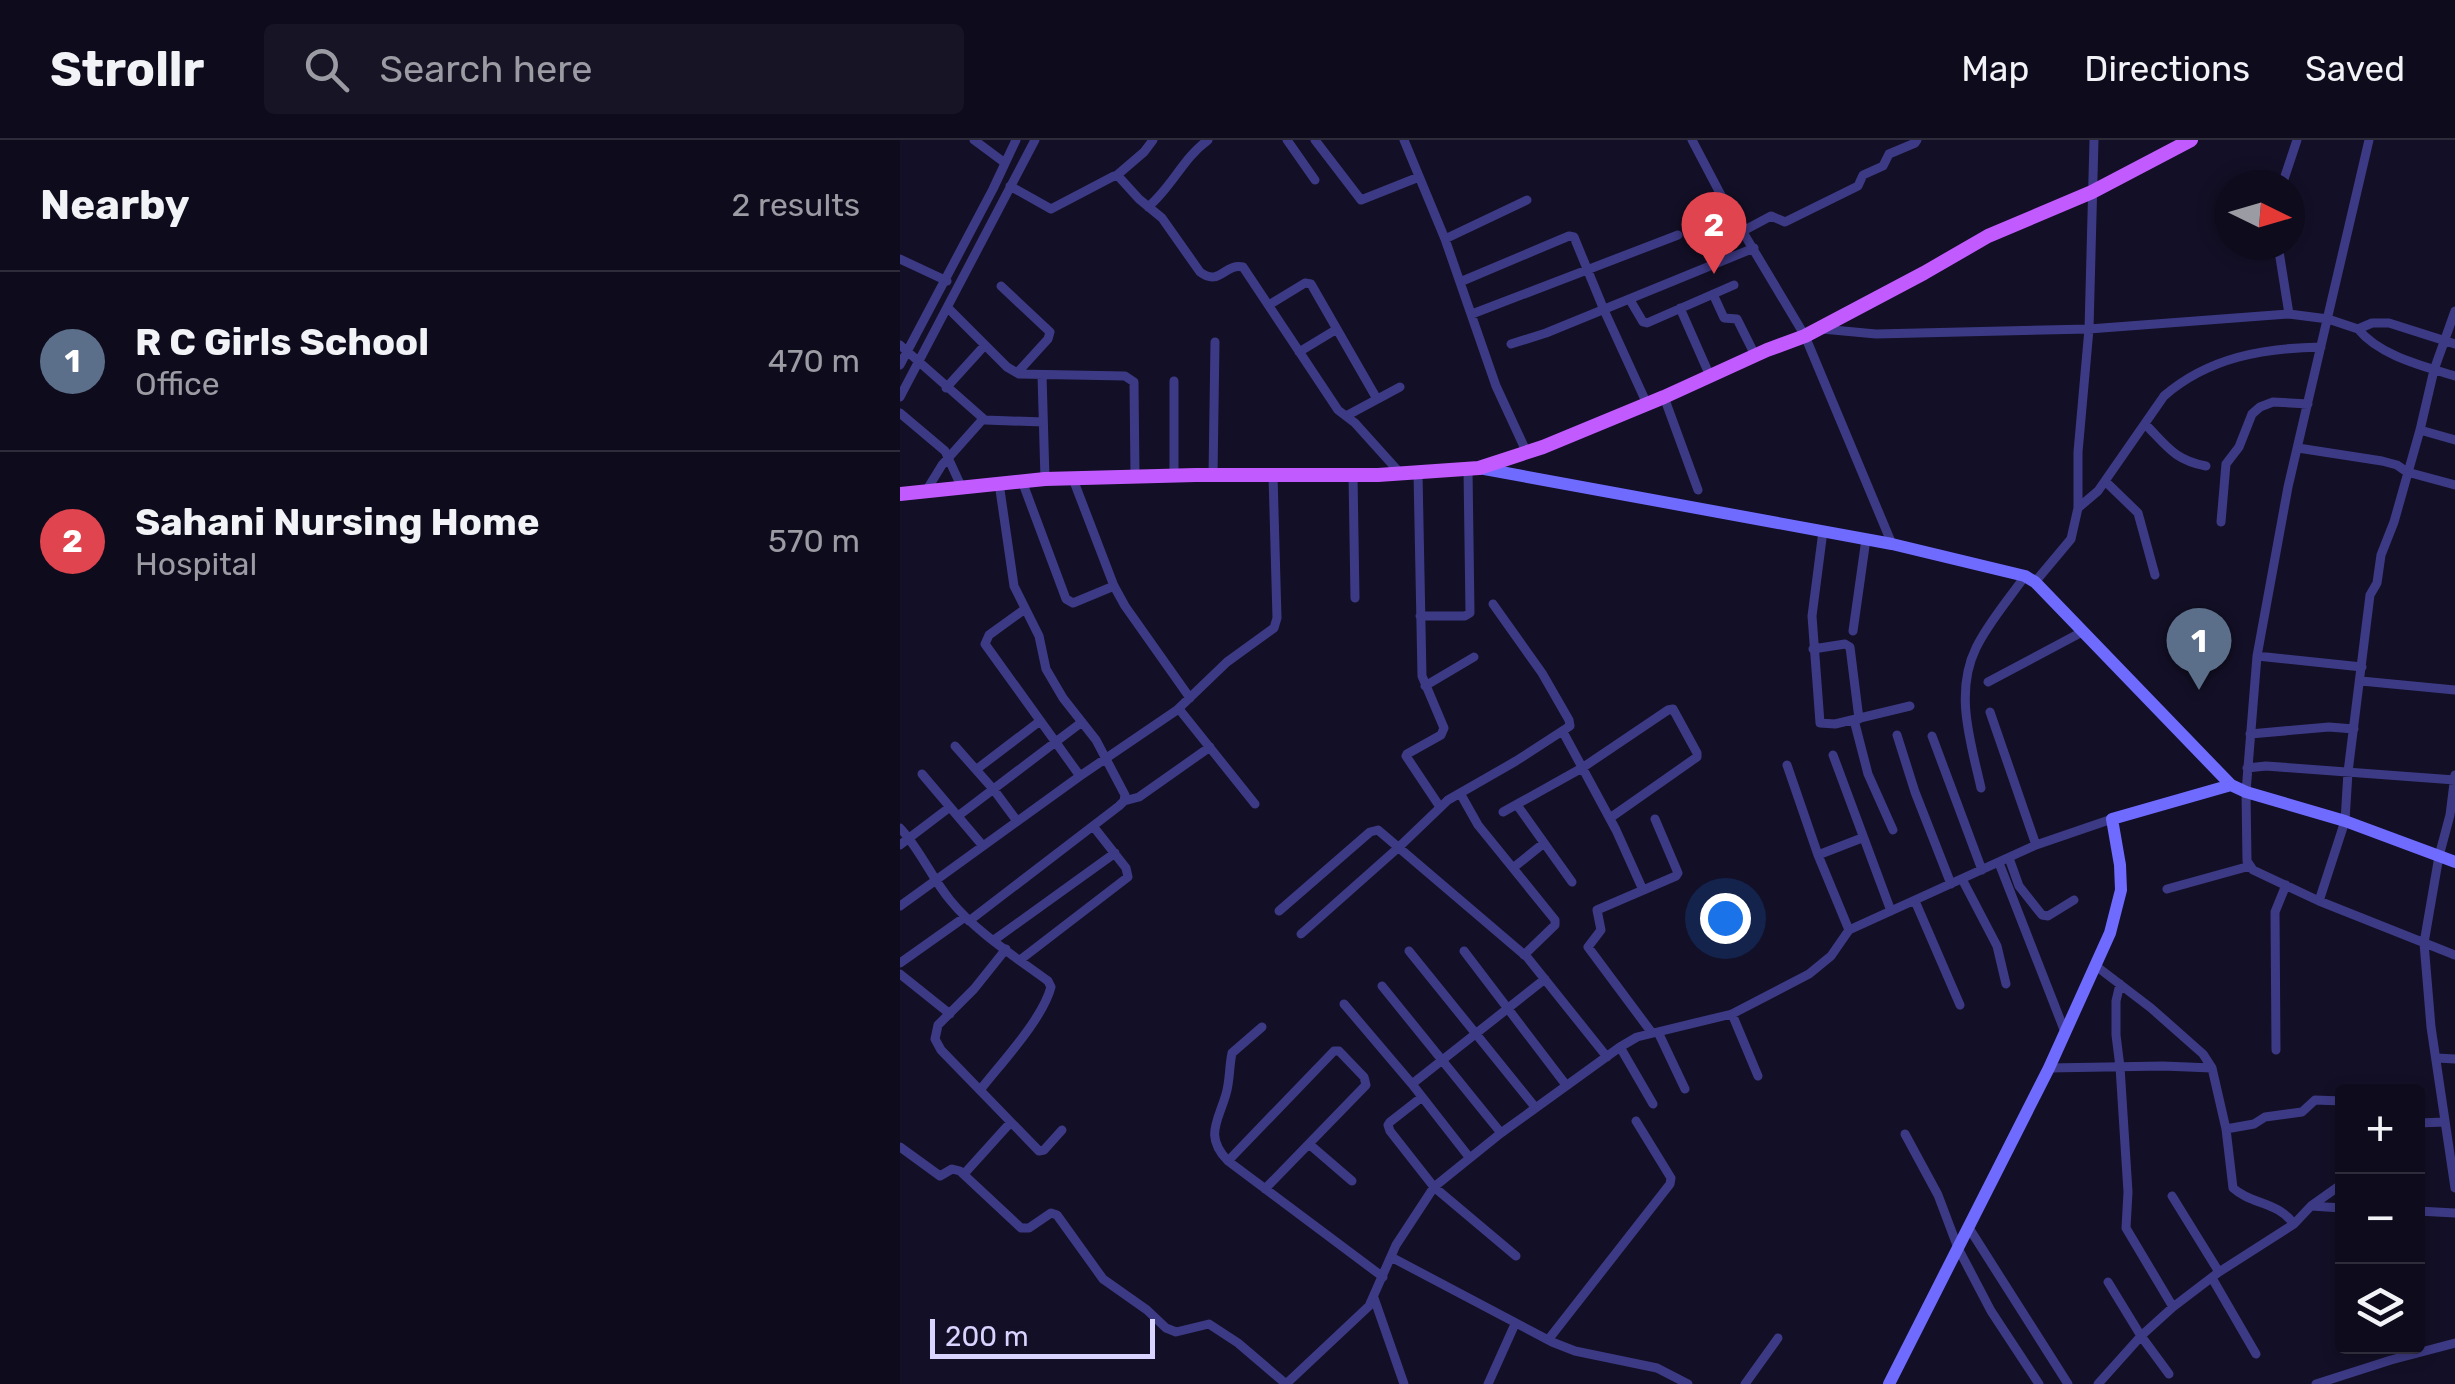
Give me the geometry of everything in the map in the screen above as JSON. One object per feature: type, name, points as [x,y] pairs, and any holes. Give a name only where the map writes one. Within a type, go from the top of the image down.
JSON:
[{"type":"main road","points":[[900,494],[1044,479],[1353,475],[1474,469],[1527,453],[1805,336],[1988,236],[2092,192],[2183,142]]},
{"type":"street","points":[[974,140],[1005,163]]},
{"type":"street","points":[[900,365],[948,308],[951,283],[1016,140]]},
{"type":"street","points":[[900,397],[911,354],[1035,140]]},
{"type":"street","points":[[1010,186],[1051,209],[1116,176],[1153,140]]},
{"type":"street","points":[[1148,207],[1208,140]]},
{"type":"street","points":[[1287,140],[1315,180]]},
{"type":"street","points":[[1315,140],[1359,199],[1419,177]]},
{"type":"street","points":[[1404,140],[1445,238],[1496,386],[1527,453]]},
{"type":"street","points":[[1692,140],[1805,336],[1892,544]]},
{"type":"street","points":[[1743,231],[1771,216],[1783,222],[1858,186],[1864,174],[1917,140]]},
{"type":"street","points":[[1981,788],[1964,692],[1977,645],[2030,579],[2071,539],[2078,508],[2078,452],[2089,329],[2094,140]]},
{"type":"street","points":[[2287,170],[2296,140]]},
{"type":"street","points":[[2369,140],[2288,487],[2258,656],[2247,768],[2247,862],[2319,901],[2455,955]]},
{"type":"street","points":[[1116,176],[1162,218],[1200,272],[1210,278],[1234,266],[1244,267],[1338,410],[1356,424],[1400,473]]},
{"type":"street","points":[[1445,238],[1527,200]]},
{"type":"street","points":[[1472,314],[1678,235]]},
{"type":"street","points":[[1460,282],[1568,236],[1575,238],[1647,404]]},
{"type":"street","points":[[1511,344],[1754,248]]},
{"type":"street","points":[[900,259],[951,283]]},
{"type":"street","points":[[2280,260],[2289,314]]},
{"type":"street","points":[[1270,306],[1309,283],[1376,400]]},
{"type":"street","points":[[1630,300],[1645,323],[1734,285]]},
{"type":"street","points":[[1001,286],[1050,332],[1017,373]]},
{"type":"street","points":[[1712,294],[1724,318],[1737,319],[1756,356]]},
{"type":"street","points":[[948,308],[1017,373],[1132,378],[1135,476]]},
{"type":"street","points":[[1680,308],[1710,376]]},
{"type":"street","points":[[2319,901],[2345,821],[2370,595],[2377,583],[2381,555],[2394,522],[2434,370],[2450,342],[2455,311]]},
{"type":"street","points":[[1820,329],[1876,334],[2089,329],[2289,314],[2328,319],[2358,330],[2385,350],[2455,376]]},
{"type":"street","points":[[2358,330],[2372,323],[2389,323],[2450,342]]},
{"type":"street","points":[[1299,352],[1337,329]]},
{"type":"street","points":[[1213,475],[1215,342]]},
{"type":"street","points":[[946,388],[986,345]]},
{"type":"street","points":[[2078,508],[2095,495],[2164,396],[2176,385],[2213,366],[2249,354],[2278,348],[2321,347]]},
{"type":"street","points":[[911,354],[982,419],[1043,422]]},
{"type":"street","points":[[1042,376],[1044,479]]},
{"type":"street","points":[[1174,382],[1174,476]]},
{"type":"street","points":[[1346,416],[1400,387]]},
{"type":"street","points":[[1664,397],[1698,490]]},
{"type":"street","points":[[2220,522],[2226,464],[2252,414],[2273,402],[2308,404]]},
{"type":"street","points":[[900,413],[948,456],[961,486]]},
{"type":"street","points":[[926,491],[948,456],[982,419]]},
{"type":"street","points":[[2145,424],[2176,456],[2206,466]]},
{"type":"street","points":[[2420,430],[2455,440]]},
{"type":"street","points":[[2298,448],[2382,461],[2455,485]]},
{"type":"street","points":[[1420,616],[1470,613],[1474,469],[1892,544],[2030,579],[2231,784],[2455,862]]},
{"type":"street","points":[[1418,472],[1421,664],[1425,686],[1444,731],[1406,754],[1406,758],[1440,807]]},
{"type":"street","points":[[900,906],[1179,708],[1227,662],[1274,628],[1277,622],[1273,475]]},
{"type":"street","points":[[1353,475],[1354,598]]},
{"type":"street","points":[[1072,479],[1114,586],[1190,698]]},
{"type":"street","points":[[1022,481],[1066,600],[1073,603],[1114,586]]},
{"type":"street","points":[[2105,481],[2138,513],[2155,576]]},
{"type":"street","points":[[999,484],[1014,586],[1039,636],[1050,677],[1096,740],[1123,788],[1124,800]]},
{"type":"street","points":[[1823,531],[1812,616],[1820,723],[1834,724],[1910,706]]},
{"type":"street","points":[[1853,631],[1866,539]]},
{"type":"street","points":[[1300,934],[1440,807],[1570,726],[1542,673],[1493,604]]},
{"type":"street","points":[[1025,609],[984,641],[1080,776]]},
{"type":"street","points":[[1988,682],[2082,632]]},
{"type":"street","points":[[1813,649],[1845,644],[1850,647],[1856,719],[1868,774],[1893,830]]},
{"type":"street","points":[[2258,656],[2362,667]]},
{"type":"street","points":[[1425,686],[1474,657]]},
{"type":"street","points":[[2361,681],[2455,690]]},
{"type":"street","points":[[1179,708],[1255,804]]},
{"type":"street","points":[[1503,812],[1673,710],[1697,758],[1610,818]]},
{"type":"street","points":[[1990,712],[2036,845]]},
{"type":"street","points":[[976,770],[1040,720]]},
{"type":"street","points":[[958,816],[1082,722]]},
{"type":"street","points":[[2250,734],[2322,727],[2354,730]]},
{"type":"street","points":[[1563,732],[1610,818],[1643,890]]},
{"type":"street","points":[[1897,735],[1951,884]]},
{"type":"street","points":[[1932,736],[1982,870]]},
{"type":"street","points":[[955,746],[1017,821]]},
{"type":"street","points":[[900,963],[967,919],[1124,800],[1139,797],[1210,747]]},
{"type":"street","points":[[1833,755],[1891,911]]},
{"type":"street","points":[[1787,764],[1818,856],[1849,930]]},
{"type":"street","points":[[2247,768],[2266,766],[2455,779],[2452,816],[2438,856],[2424,943],[2455,1188]]},
{"type":"street","points":[[922,774],[983,846]]},
{"type":"street","points":[[900,1147],[940,1176],[955,1169],[964,1174],[1021,1228],[1028,1228],[1051,1213],[1057,1215],[1103,1279],[1166,1328],[1176,1332],[1209,1324],[1286,1384],[1374,1298],[1391,1257],[1434,1187],[1535,1107],[1620,1047],[1637,1037],[1732,1014],[1809,974],[1831,956],[1849,930],[2036,845],[2231,784]]},
{"type":"street","points":[[1460,793],[1478,825],[1555,920],[1555,925],[1524,956]]},
{"type":"street","points":[[1517,805],[1572,882]]},
{"type":"street","points":[[900,845],[950,807]]},
{"type":"street","points":[[1655,819],[1678,873],[1596,910],[1602,930],[1588,947],[1655,1033],[1685,1089]]},
{"type":"street","points":[[1889,1384],[2050,1068],[2110,933],[2120,890],[2112,819]]},
{"type":"street","points":[[1020,960],[1126,880],[1128,873],[1093,826]]},
{"type":"street","points":[[900,828],[967,919],[1048,981],[1051,992],[980,1089]]},
{"type":"street","points":[[1279,911],[1373,830],[1381,832],[1524,956],[1607,1056]]},
{"type":"street","points":[[1818,856],[1862,838]]},
{"type":"street","points":[[1512,868],[1544,843]]},
{"type":"street","points":[[994,940],[1115,853]]},
{"type":"street","points":[[2004,861],[2042,915],[2048,916],[2074,900]]},
{"type":"street","points":[[2004,861],[2032,952],[2066,1032]]},
{"type":"street","points":[[2166,888],[2250,866]]},
{"type":"street","points":[[1962,879],[1997,946],[2006,984]]},
{"type":"street","points":[[2276,1050],[2275,912],[2286,885]]},
{"type":"street","points":[[1915,901],[1960,1006]]},
{"type":"street","points":[[1006,949],[936,1029],[934,1039],[1039,1151],[1062,1130]]},
{"type":"street","points":[[1409,951],[1535,1107]]},
{"type":"street","points":[[1464,951],[1566,1085]]},
{"type":"street","points":[[2096,966],[2200,1050],[2212,1068],[2236,1191],[2277,1207],[2294,1224]]},
{"type":"street","points":[[900,974],[950,1014]]},
{"type":"street","points":[[1412,1084],[1545,979]]},
{"type":"street","points":[[2120,984],[2115,1018],[2128,1192],[2126,1228],[2172,1307]]},
{"type":"street","points":[[1382,986],[1501,1133]]},
{"type":"street","points":[[1344,1004],[1469,1157]]},
{"type":"street","points":[[1732,1014],[1758,1076]]},
{"type":"street","points":[[1262,1027],[1231,1057],[1228,1088],[1214,1131],[1218,1150],[1228,1162],[1383,1277]]},
{"type":"street","points":[[1620,1047],[1653,1104]]},
{"type":"street","points":[[1228,1162],[1334,1052],[1340,1051],[1364,1077],[1366,1085],[1265,1190]]},
{"type":"street","points":[[2438,1058],[2455,1059]]},
{"type":"street","points":[[2050,1068],[2212,1068]]},
{"type":"street","points":[[1422,1097],[1390,1122],[1388,1128],[1434,1187],[1516,1256]]},
{"type":"street","points":[[2226,1129],[2265,1117],[2302,1112],[2316,1100],[2335,1101]]},
{"type":"street","points":[[964,1174],[1010,1122]]},
{"type":"street","points":[[1548,1340],[1670,1184],[1671,1178],[1636,1122]]},
{"type":"street","points":[[2425,1123],[2445,1122]]},
{"type":"street","points":[[1905,1134],[1938,1195],[1958,1248],[1991,1311],[2039,1384]]},
{"type":"street","points":[[1309,1144],[1352,1181]]},
{"type":"street","points":[[2098,1384],[2172,1307],[2294,1224],[2335,1189]]},
{"type":"street","points":[[2172,1196],[2256,1354]]},
{"type":"street","points":[[2312,1206],[2335,1208]]},
{"type":"street","points":[[2425,1211],[2455,1212]]},
{"type":"street","points":[[1968,1228],[2068,1384]]},
{"type":"street","points":[[1391,1257],[1575,1352],[1656,1368],[1688,1384]]},
{"type":"street","points":[[2108,1282],[2169,1374]]},
{"type":"street","points":[[1374,1298],[1404,1384]]},
{"type":"street","points":[[1488,1384],[1515,1324]]},
{"type":"street","points":[[1745,1384],[1778,1338]]},
{"type":"street","points":[[2316,1384],[2455,1343]]},
{"type":"place","name":"Sahani Nursing Home","points":[[1714,274]]},
{"type":"place","name":"R C Girls School","points":[[2199,690]]}]
